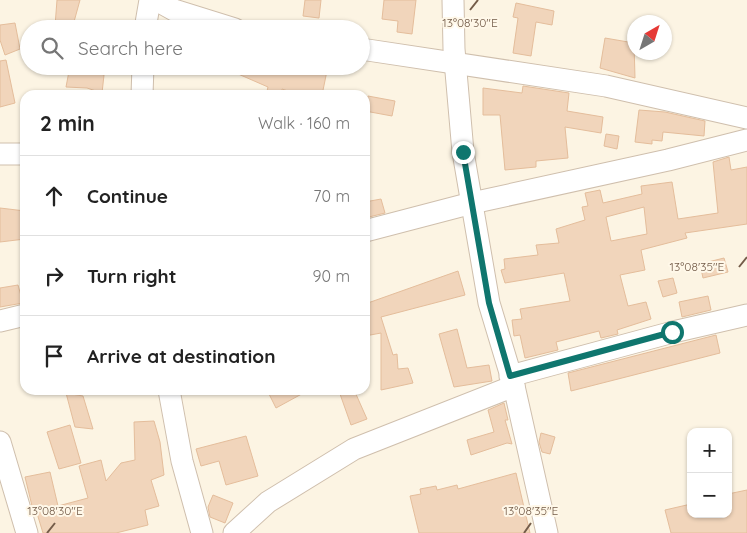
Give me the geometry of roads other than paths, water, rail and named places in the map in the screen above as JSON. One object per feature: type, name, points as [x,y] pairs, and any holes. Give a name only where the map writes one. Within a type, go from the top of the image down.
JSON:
[{"type":"street","points":[[147,20],[150,0]]},
{"type":"street","points":[[156,0],[174,10],[206,20]]},
{"type":"street","points":[[453,0],[463,152],[489,303],[512,381],[547,533]]},
{"type":"street","points":[[370,50],[606,86],[747,118]]},
{"type":"street","points":[[142,90],[143,75]]},
{"type":"street","points":[[370,230],[472,203],[668,160],[747,140]]},
{"type":"street","points":[[0,154],[20,154]]},
{"type":"street","points":[[234,533],[268,502],[354,449],[512,381],[672,332],[747,315]]},
{"type":"street","points":[[0,321],[20,316]]},
{"type":"street","points":[[170,395],[182,461],[202,533]]},
{"type":"street","points":[[0,442],[27,533]]}]
